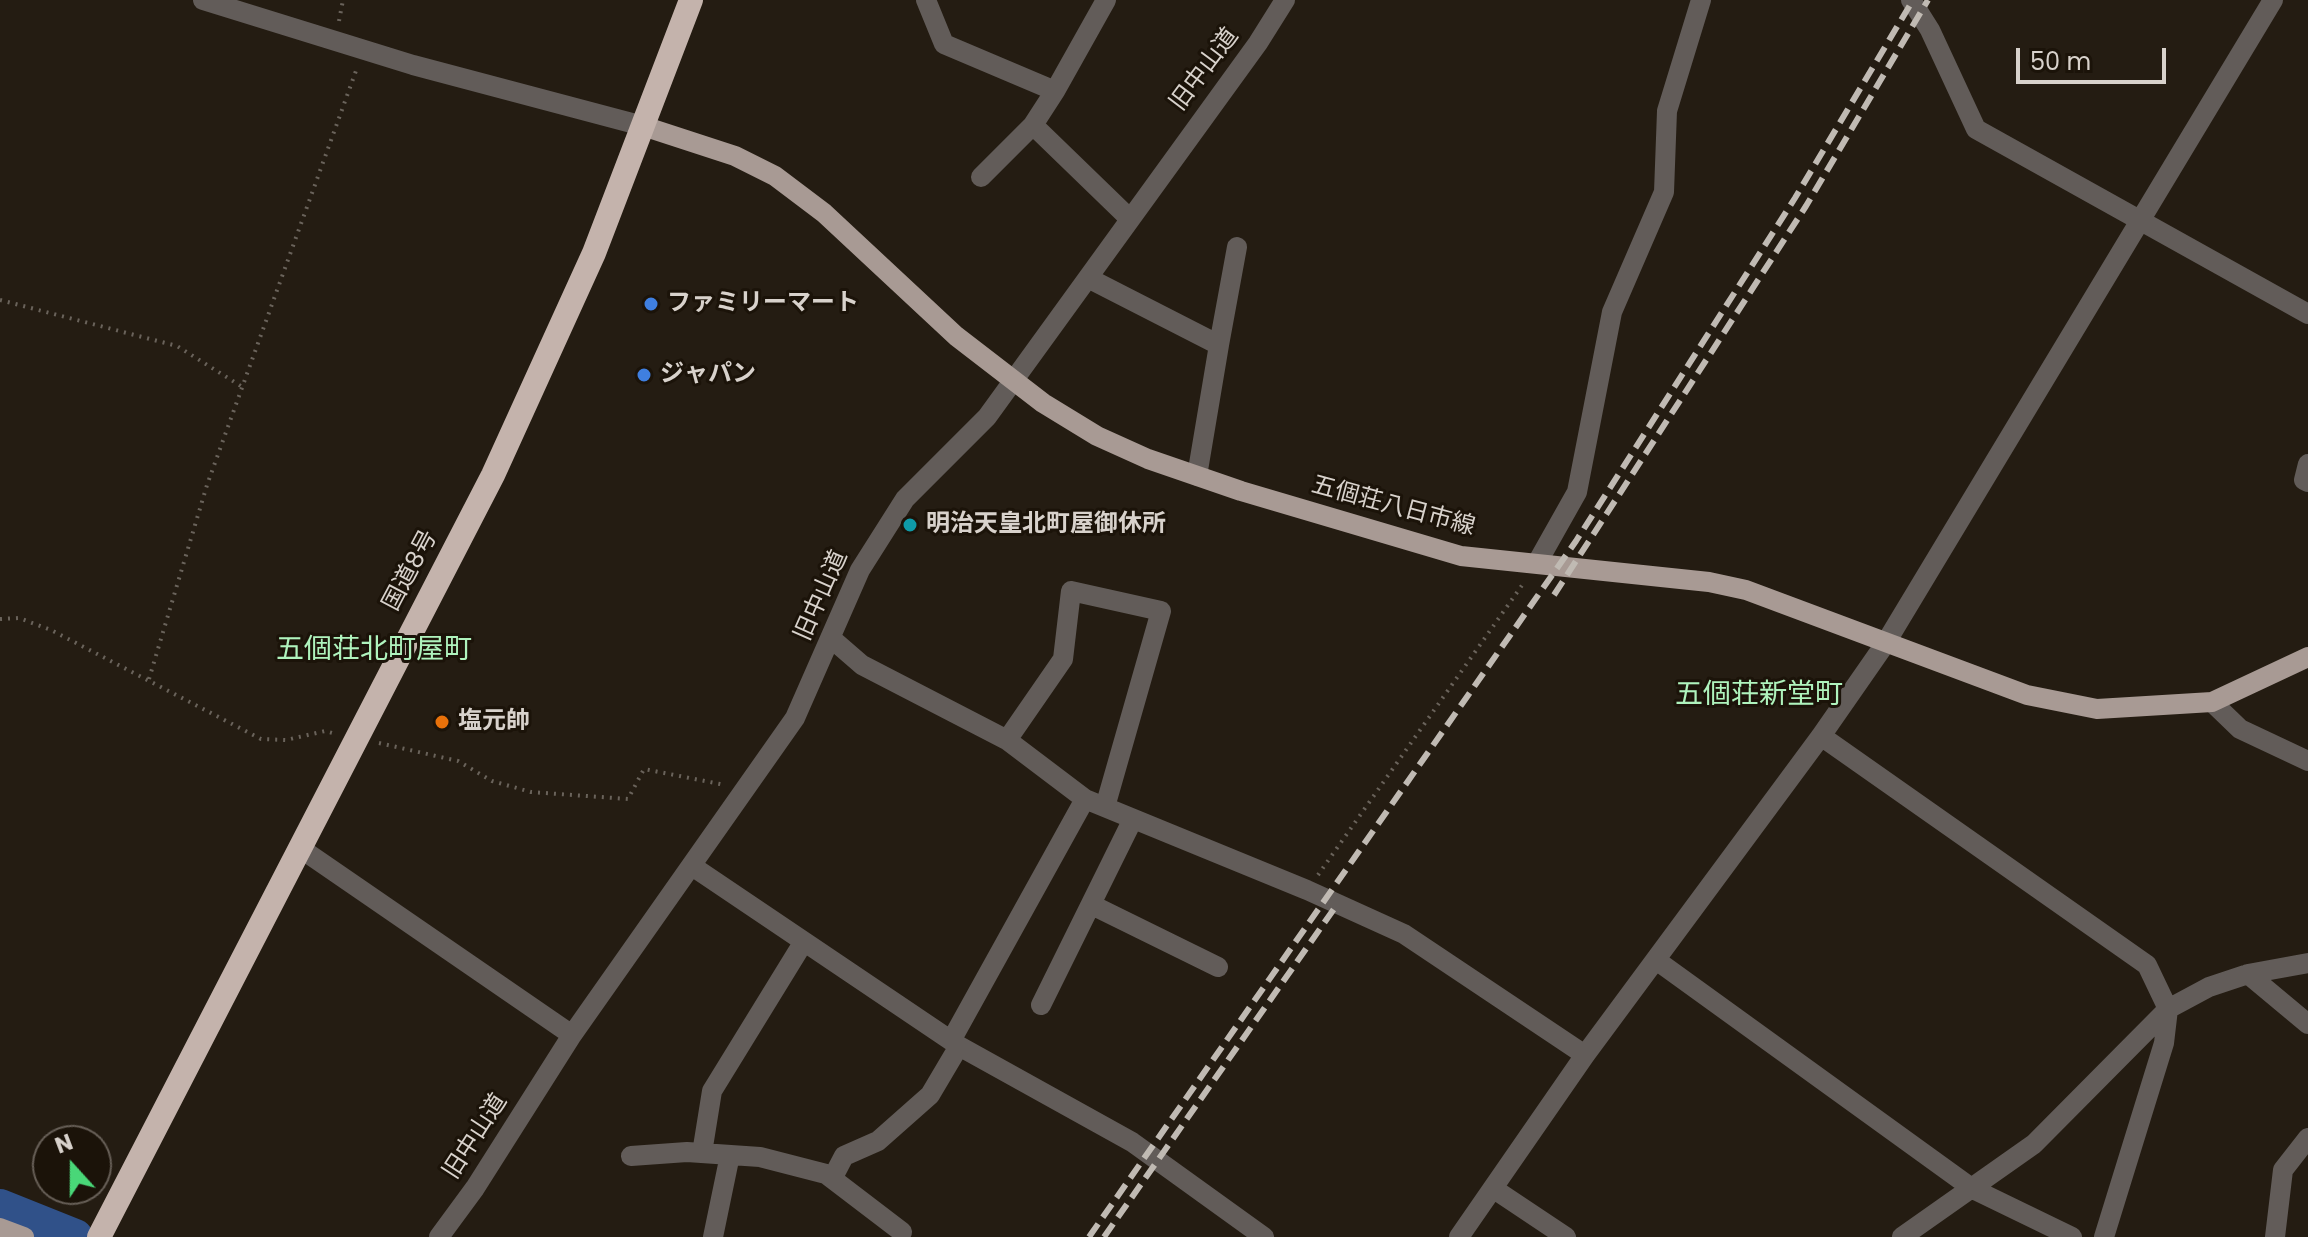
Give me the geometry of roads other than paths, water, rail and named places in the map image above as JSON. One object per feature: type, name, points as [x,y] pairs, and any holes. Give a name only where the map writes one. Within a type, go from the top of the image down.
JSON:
[{"type":"highway","name":"国道8号","points":[[99,1237],[493,475],[594,253],[691,0]]},
{"type":"main road","name":"五個荘八日市線","points":[[643,126],[735,156],[775,176],[824,213],[956,336],[1012,379],[1097,436],[1197,476],[1461,556],[1746,590],[2027,695],[2097,709],[2212,702],[2308,657]]},
{"type":"main road","points":[[0,1228],[24,1237]]},
{"type":"street","points":[[203,0],[363,51],[643,126]]},
{"type":"street","points":[[926,0],[944,44],[1055,91]]},
{"type":"street","points":[[981,177],[1033,125],[1106,0]]},
{"type":"street","name":"旧中山道","points":[[439,1237],[475,1188],[572,1035],[795,718],[860,570],[905,499],[987,417],[1258,43],[1285,0]]},
{"type":"street","points":[[1537,563],[1577,492],[1612,312],[1664,192],[1667,111],[1701,0]]},
{"type":"street","points":[[1911,0],[1930,30],[1976,129],[2308,314]]},
{"type":"street","points":[[1459,1237],[1585,1055],[1821,736],[1885,644],[2273,0]]},
{"type":"street","points":[[1033,125],[1129,218]]},
{"type":"street","points":[[1197,476],[1237,247]]},
{"type":"street","points":[[1088,278],[1219,345]]},
{"type":"street","points":[[2308,464],[2304,480],[2308,482]]},
{"type":"street","points":[[1007,740],[1063,659],[1071,591],[1161,611],[1105,807]]},
{"type":"street","points":[[832,639],[862,665],[1007,740],[1085,799],[1132,821],[1307,890],[1404,934],[1585,1055]]},
{"type":"street","points":[[2212,702],[2240,729],[2308,761]]},
{"type":"street","points":[[1821,736],[2147,965],[2168,1009],[2164,1043],[2104,1237]]},
{"type":"street","points":[[832,1179],[844,1156],[878,1141],[930,1095],[1085,799]]},
{"type":"street","points":[[1041,1005],[1132,821]]},
{"type":"street","points":[[300,848],[572,1035]]},
{"type":"street","points":[[692,866],[955,1043],[1132,1142],[1264,1237]]},
{"type":"street","points":[[1092,905],[1218,967]]},
{"type":"street","points":[[702,1153],[712,1091],[803,943]]},
{"type":"street","points":[[1656,960],[1973,1189],[2072,1237]]},
{"type":"street","points":[[1902,1237],[2034,1144],[2168,1009],[2209,987],[2248,974],[2308,963]]},
{"type":"street","points":[[2248,974],[2308,1024]]},
{"type":"street","points":[[2275,1237],[2283,1170],[2308,1138]]},
{"type":"street","points":[[631,1156],[702,1153],[760,1157],[826,1174],[902,1232]]},
{"type":"street","points":[[713,1237],[730,1155]]},
{"type":"street","points":[[1494,1189],[1566,1237]]},
{"type":"waterway","points":[[0,1207],[75,1237]]},
{"type":"railway","points":[[1089,1237],[1576,541],[1795,198],[1913,0]]},
{"type":"railway","points":[[1554,595],[1806,206],[1928,0]]},
{"type":"railway","points":[[1104,1237],[1336,906]]},
{"type":"place","name":"ファミリーマート","points":[[651,304]]},
{"type":"place","name":"ジャパン","points":[[644,375]]},
{"type":"place","name":"明治天皇北町屋御休所","points":[[910,525]]},
{"type":"place","name":"塩元帥","points":[[442,722]]},
{"type":"district","name":"五個荘北町屋町","points":[[374,651]]},
{"type":"district","name":"五個荘新堂町","points":[[1759,696]]}]
